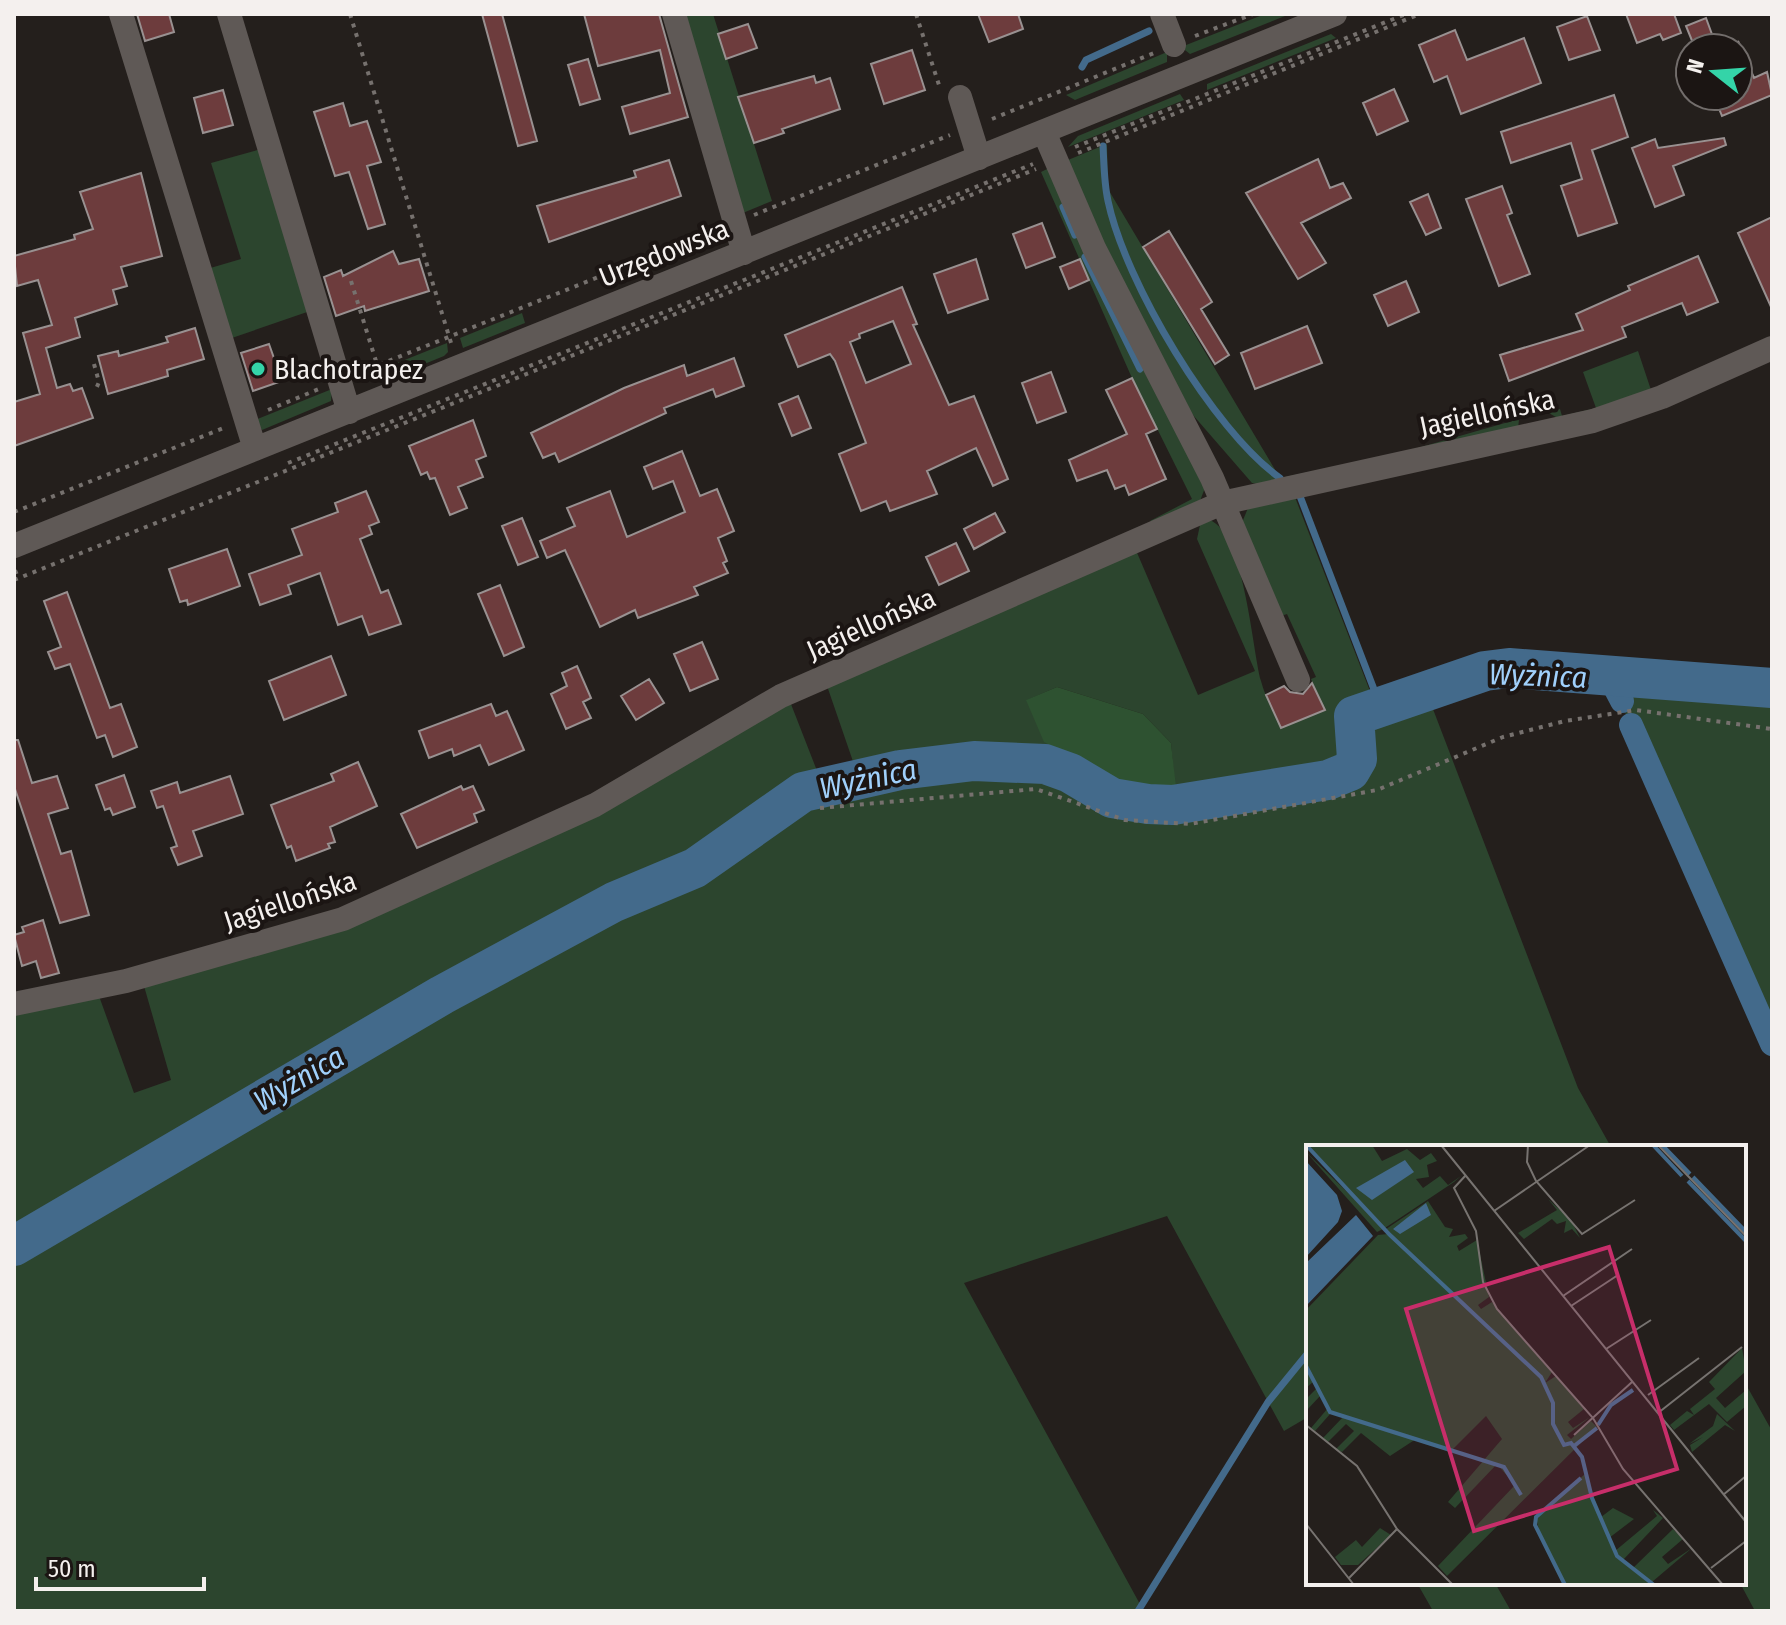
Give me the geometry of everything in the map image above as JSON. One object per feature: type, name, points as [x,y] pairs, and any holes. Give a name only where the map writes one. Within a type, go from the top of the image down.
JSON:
[{"type":"street","points":[[121,14],[255,449]]},
{"type":"street","points":[[229,14],[349,412]]},
{"type":"street","points":[[674,14],[744,253]]},
{"type":"street","points":[[1162,14],[1174,45]]},
{"type":"street","name":"Urzędowska","points":[[14,546],[1330,15]]},
{"type":"street","points":[[960,97],[979,158]]},
{"type":"street","points":[[1044,132],[1094,248],[1222,503],[1298,680]]},
{"type":"street","name":"Jagiellońska","points":[[14,1004],[126,981],[343,919],[595,805],[781,696],[1222,503],[1593,421],[1662,397],[1772,348]]},
{"type":"path","points":[[350,14],[460,367]]},
{"type":"path","points":[[14,512],[1253,14]]},
{"type":"path","points":[[14,580],[1406,14]]},
{"type":"path","points":[[14,573],[1420,14]]},
{"type":"path","points":[[351,281],[388,396]]},
{"type":"path","points":[[94,364],[99,382],[96,389]]},
{"type":"path","points":[[820,808],[1036,789],[1125,820],[1190,824],[1377,790],[1503,737],[1565,721],[1636,710],[1772,729]]},
{"type":"green space","points":[[679,14],[713,14],[772,201],[738,215]]},
{"type":"green space","points":[[1265,14],[1290,14],[1190,54],[1181,47]]},
{"type":"green space","points":[[1331,34],[1336,38],[1207,90],[1207,84]]},
{"type":"green space","points":[[1167,52],[1167,62],[1075,100],[1066,95]]},
{"type":"green space","points":[[1180,94],[1184,100],[1068,147],[1078,136]]},
{"type":"green space","points":[[1107,144],[1108,189],[1280,478],[1400,453],[1519,419],[1518,430],[1258,484],[1252,483],[1186,407],[1096,238],[1068,160]]},
{"type":"green space","points":[[261,149],[310,311],[229,339],[207,269],[241,259],[211,163]]},
{"type":"green space","points":[[1051,167],[1206,485],[1200,501],[1158,524],[1150,521],[1192,499],[1132,378],[1041,172]]},
{"type":"green space","points":[[522,313],[525,323],[463,348],[460,338]]},
{"type":"green space","points":[[447,343],[448,352],[444,356],[395,376],[387,371],[387,367]]},
{"type":"green space","points":[[1638,351],[1651,390],[1563,421],[1547,412],[1560,409],[1562,416],[1596,408],[1583,372]]},
{"type":"green space","points":[[332,389],[331,401],[262,430],[255,420]]},
{"type":"green space","points":[[1293,492],[1373,699],[1423,683],[1578,1088],[1610,1145],[1306,1145],[1306,1418],[1284,1431],[1167,1216],[964,1283],[1141,1606],[1137,1611],[14,1611],[14,1012],[99,996],[134,1093],[171,1080],[144,986],[317,936],[789,699],[821,781],[857,773],[825,680],[1135,548],[1198,695],[1255,671],[1197,539],[1200,525],[1206,519],[1219,526],[1238,564],[1261,681],[1281,727],[1324,709],[1311,679],[1316,677],[1287,614],[1281,616],[1241,525],[1248,508]],"holes":[[[1057,687],[1143,714],[1171,743],[1175,787],[1027,700]]]},
{"type":"green space","points":[[1612,683],[1772,695],[1772,1044]]},
{"type":"green space","points":[[1057,687],[1143,714],[1171,743],[1176,787],[1140,790],[1044,742],[1026,700]]},
{"type":"green space","points":[[1746,1385],[1772,1431],[1772,1611],[1755,1611],[1741,1585],[1746,1585]]},
{"type":"green space","points":[[1418,1585],[1496,1585],[1511,1611],[1433,1611]]},
{"type":"building","points":[[137,14],[169,14],[174,32],[145,41]]},
{"type":"building","points":[[482,14],[502,14],[537,141],[518,146]]},
{"type":"building","points":[[584,14],[659,14],[688,117],[630,134],[622,107],[670,93],[660,50],[598,66]]},
{"type":"building","points":[[978,14],[1018,14],[1023,29],[989,42]]},
{"type":"building","points":[[1626,14],[1674,14],[1681,32],[1674,32],[1674,36],[1663,40],[1660,34],[1637,43]]},
{"type":"building","points":[[1587,16],[1600,50],[1569,60],[1557,27]]},
{"type":"building","points":[[1706,18],[1711,32],[1688,32],[1686,26]]},
{"type":"building","points":[[748,24],[757,48],[726,59],[718,34]]},
{"type":"building","points":[[1455,30],[1467,60],[1524,38],[1541,83],[1461,114],[1447,76],[1434,82],[1419,45]]},
{"type":"building","points":[[912,50],[925,90],[884,104],[871,64]]},
{"type":"building","points":[[588,59],[600,99],[580,105],[568,65]]},
{"type":"building","points":[[1767,72],[1772,95],[1754,103],[1754,78]]},
{"type":"building","points":[[814,76],[816,83],[830,78],[840,109],[782,129],[784,133],[754,143],[738,97]]},
{"type":"building","points":[[1394,89],[1408,121],[1377,135],[1363,103]]},
{"type":"building","points":[[223,90],[233,125],[203,133],[194,98]]},
{"type":"building","points":[[1614,95],[1628,137],[1592,150],[1617,223],[1578,236],[1561,186],[1582,179],[1571,143],[1511,163],[1501,132]]},
{"type":"building","points":[[343,103],[350,126],[367,121],[381,162],[367,166],[385,224],[368,229],[349,172],[335,176],[314,112]]},
{"type":"building","points":[[1724,138],[1726,145],[1673,166],[1684,195],[1655,207],[1632,148],[1655,139],[1658,148]]},
{"type":"building","points":[[1318,159],[1330,188],[1343,183],[1351,198],[1301,223],[1326,263],[1298,279],[1246,193]]},
{"type":"building","points":[[669,160],[681,196],[549,242],[537,206],[636,177],[634,171]]},
{"type":"building","points":[[141,173],[162,256],[121,267],[127,286],[113,290],[117,304],[75,318],[80,337],[46,348],[57,388],[70,384],[73,391],[82,388],[93,418],[14,446],[14,402],[40,394],[23,333],[52,325],[38,280],[17,286],[14,256],[75,239],[74,235],[93,229],[80,192]]},
{"type":"building","points":[[1502,186],[1512,213],[1507,215],[1530,274],[1499,286],[1466,199]]},
{"type":"building","points":[[1428,194],[1441,228],[1426,235],[1410,202]]},
{"type":"building","points":[[1772,217],[1772,309],[1738,233]]},
{"type":"building","points":[[1042,223],[1055,257],[1026,268],[1013,234]]},
{"type":"building","points":[[1169,231],[1212,302],[1201,309],[1229,355],[1215,364],[1143,247]]},
{"type":"building","points":[[393,251],[399,264],[419,259],[429,291],[365,311],[364,306],[336,316],[324,277],[341,270],[343,276]]},
{"type":"building","points":[[1698,256],[1718,302],[1687,315],[1682,303],[1622,327],[1626,337],[1509,381],[1500,355],[1583,330],[1576,314],[1630,290],[1628,286]]},
{"type":"building","points":[[976,259],[988,299],[948,313],[934,274]]},
{"type":"building","points":[[1080,259],[1089,280],[1069,289],[1060,267]]},
{"type":"building","points":[[1406,281],[1419,312],[1388,326],[1374,295]]},
{"type":"building","points":[[902,287],[917,324],[913,325],[949,405],[974,396],[1008,479],[993,486],[976,448],[927,471],[937,494],[890,511],[886,501],[861,511],[839,454],[866,443],[835,361],[830,354],[798,367],[785,335]],"holes":[[[893,321],[911,364],[866,383],[850,342],[860,338],[859,334]]]},
{"type":"building","points":[[1307,326],[1322,363],[1255,389],[1241,353]]},
{"type":"building","points":[[195,328],[204,359],[167,370],[168,376],[108,394],[98,356],[118,351],[119,356],[168,342],[166,337]]},
{"type":"building","name":"Blachotrapez","points":[[269,344],[282,381],[253,391],[241,353]]},
{"type":"building","points":[[734,358],[744,386],[716,397],[713,389],[664,408],[666,413],[559,462],[555,453],[543,458],[531,433],[624,388],[684,365],[687,376]]},
{"type":"building","points":[[1051,372],[1066,412],[1037,423],[1022,383]]},
{"type":"building","points":[[1132,378],[1157,429],[1146,434],[1166,479],[1129,495],[1125,485],[1115,489],[1107,470],[1077,481],[1069,460],[1127,434],[1106,390]]},
{"type":"building","points":[[798,396],[811,428],[792,436],[779,404]]},
{"type":"building","points":[[473,420],[486,456],[476,460],[483,477],[458,487],[467,508],[450,515],[435,478],[430,479],[427,472],[421,475],[409,446]]},
{"type":"building","points":[[682,451],[700,496],[717,489],[734,531],[718,538],[728,573],[694,587],[698,595],[638,618],[635,610],[600,627],[565,550],[547,558],[540,541],[575,526],[567,508],[610,491],[627,537],[685,512],[673,481],[653,489],[644,467]]},
{"type":"building","points":[[366,491],[379,522],[369,526],[372,534],[360,539],[381,593],[388,590],[401,624],[369,635],[362,616],[338,625],[320,573],[288,585],[291,594],[260,605],[249,574],[302,555],[292,529],[338,512],[335,503]]},
{"type":"building","points":[[995,513],[1005,532],[974,549],[964,529]]},
{"type":"building","points":[[522,518],[538,557],[518,565],[502,526]]},
{"type":"building","points":[[956,543],[969,571],[939,585],[926,557]]},
{"type":"building","points":[[227,549],[240,586],[188,605],[187,600],[180,602],[169,569]]},
{"type":"building","points":[[500,585],[524,647],[504,656],[478,594]]},
{"type":"building","points":[[67,592],[110,708],[121,704],[137,747],[113,757],[105,735],[97,738],[70,664],[55,669],[48,652],[61,647],[44,601]]},
{"type":"building","points":[[702,642],[718,679],[690,691],[674,654]]},
{"type":"building","points":[[331,656],[346,695],[284,720],[269,681]]},
{"type":"building","points":[[577,666],[591,698],[583,702],[591,718],[566,729],[551,694],[567,686],[562,673]]},
{"type":"building","points":[[649,679],[664,703],[636,720],[621,696]]},
{"type":"building","points":[[1312,683],[1325,710],[1281,728],[1266,695],[1284,686],[1290,692],[1303,694]]},
{"type":"building","points":[[491,704],[496,716],[507,711],[524,750],[489,765],[480,745],[454,756],[452,749],[429,758],[419,731]]},
{"type":"building","points":[[14,740],[18,740],[32,783],[57,776],[68,808],[48,814],[61,854],[71,851],[89,915],[60,923],[14,786]]},
{"type":"building","points":[[358,762],[377,806],[330,827],[335,842],[328,844],[330,848],[296,861],[291,846],[287,848],[271,805],[334,781],[331,774]]},
{"type":"building","points":[[124,775],[135,807],[113,815],[110,808],[105,810],[96,785]]},
{"type":"building","points":[[230,776],[243,814],[193,831],[202,856],[178,865],[171,848],[177,846],[163,806],[157,808],[151,791],[177,782],[180,793]]},
{"type":"building","points":[[461,786],[463,790],[473,786],[484,810],[474,814],[477,822],[417,848],[401,814]]},
{"type":"building","points":[[43,920],[59,973],[41,978],[36,961],[22,966],[14,935],[24,932],[22,927]]},
{"type":"waterway","points":[[1082,67],[1086,60],[1149,31]]},
{"type":"waterway","points":[[1103,146],[1107,194],[1118,234],[1152,312],[1175,352],[1227,426],[1254,456],[1280,478]]},
{"type":"waterway","points":[[1063,207],[1075,235]]},
{"type":"waterway","points":[[1085,257],[1140,369]]},
{"type":"waterway","points":[[1298,491],[1380,705]]},
{"type":"waterway","name":"Wyżnica","points":[[14,1246],[442,995],[614,902],[695,868],[803,792],[900,770],[974,761],[1045,764],[1070,773],[1112,798],[1173,805],[1328,780],[1350,771],[1357,759],[1354,716],[1485,671],[1509,668],[1772,688]]},
{"type":"waterway","points":[[1609,676],[1622,701]]},
{"type":"waterway","points":[[1631,725],[1772,1044]]},
{"type":"waterway","points":[[1138,1611],[1268,1402],[1306,1355]]},
{"type":"place","name":"Blachotrapez","points":[[258,369]]}]
